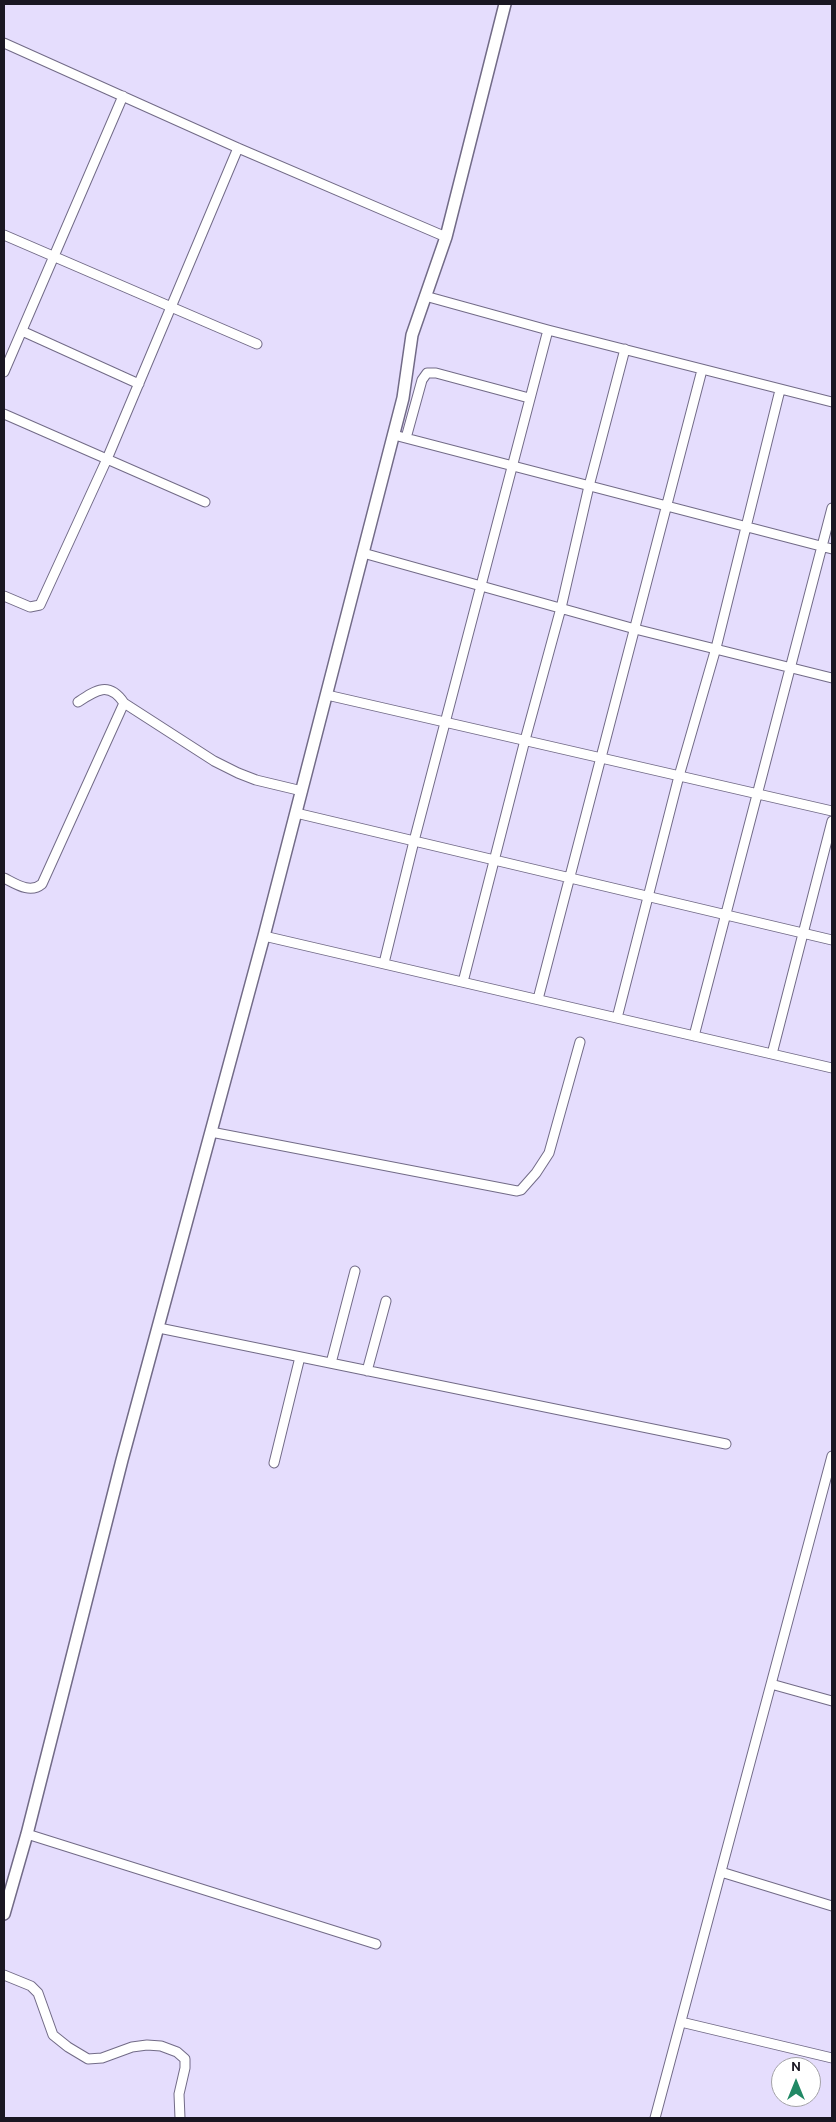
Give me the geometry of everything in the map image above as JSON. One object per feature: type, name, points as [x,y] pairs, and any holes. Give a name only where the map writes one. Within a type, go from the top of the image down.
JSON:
[{"type":"street","points":[[5,1907],[27,1834],[117,1479],[264,936],[327,694],[403,398],[412,335],[446,237],[505,4]]},
{"type":"street","points":[[4,43],[238,148],[446,237]]},
{"type":"street","points":[[4,372],[123,96]]},
{"type":"street","points":[[4,596],[26,605],[35,607],[40,605],[107,459],[238,148]]},
{"type":"street","points":[[4,235],[256,344]]},
{"type":"street","points":[[425,296],[548,330],[832,402]]},
{"type":"street","points":[[384,964],[414,841],[548,330]]},
{"type":"street","points":[[22,331],[139,384]]},
{"type":"street","points":[[463,982],[561,608],[589,486],[625,349]]},
{"type":"street","points":[[538,999],[702,370]]},
{"type":"street","points":[[406,438],[422,380],[427,373],[436,373],[530,398]]},
{"type":"street","points":[[617,1018],[680,776],[716,648],[780,390]]},
{"type":"street","points":[[4,414],[205,502]]},
{"type":"street","points":[[394,435],[832,549]]},
{"type":"street","points":[[694,1036],[832,508]]},
{"type":"street","points":[[363,553],[635,629],[792,666],[832,678]]},
{"type":"street","points":[[78,702],[95,692],[107,690],[118,693],[124,702],[214,761],[256,780],[302,790]]},
{"type":"street","points":[[327,694],[832,811]]},
{"type":"street","points":[[4,878],[32,889],[42,884],[124,702]]},
{"type":"street","points":[[296,813],[832,940]]},
{"type":"street","points":[[772,1054],[832,821]]},
{"type":"street","points":[[264,936],[832,1068]]},
{"type":"street","points":[[211,1132],[517,1191],[521,1190],[536,1173],[549,1153],[580,1042]]},
{"type":"street","points":[[331,1363],[355,1271]]},
{"type":"street","points":[[367,1371],[386,1301]]},
{"type":"street","points":[[158,1328],[726,1444]]},
{"type":"street","points":[[274,1463],[300,1357]]},
{"type":"street","points":[[655,2118],[832,1456]]},
{"type":"street","points":[[771,1684],[832,1701]]},
{"type":"street","points":[[27,1834],[376,1944]]},
{"type":"street","points":[[721,1872],[832,1906]]},
{"type":"street","points":[[4,1975],[31,1986],[38,1993],[53,2035],[88,2059],[102,2058],[132,2047],[147,2045],[161,2046],[177,2052],[185,2059],[186,2068],[179,2094],[180,2118]]},
{"type":"street","points":[[681,2022],[832,2058]]}]
